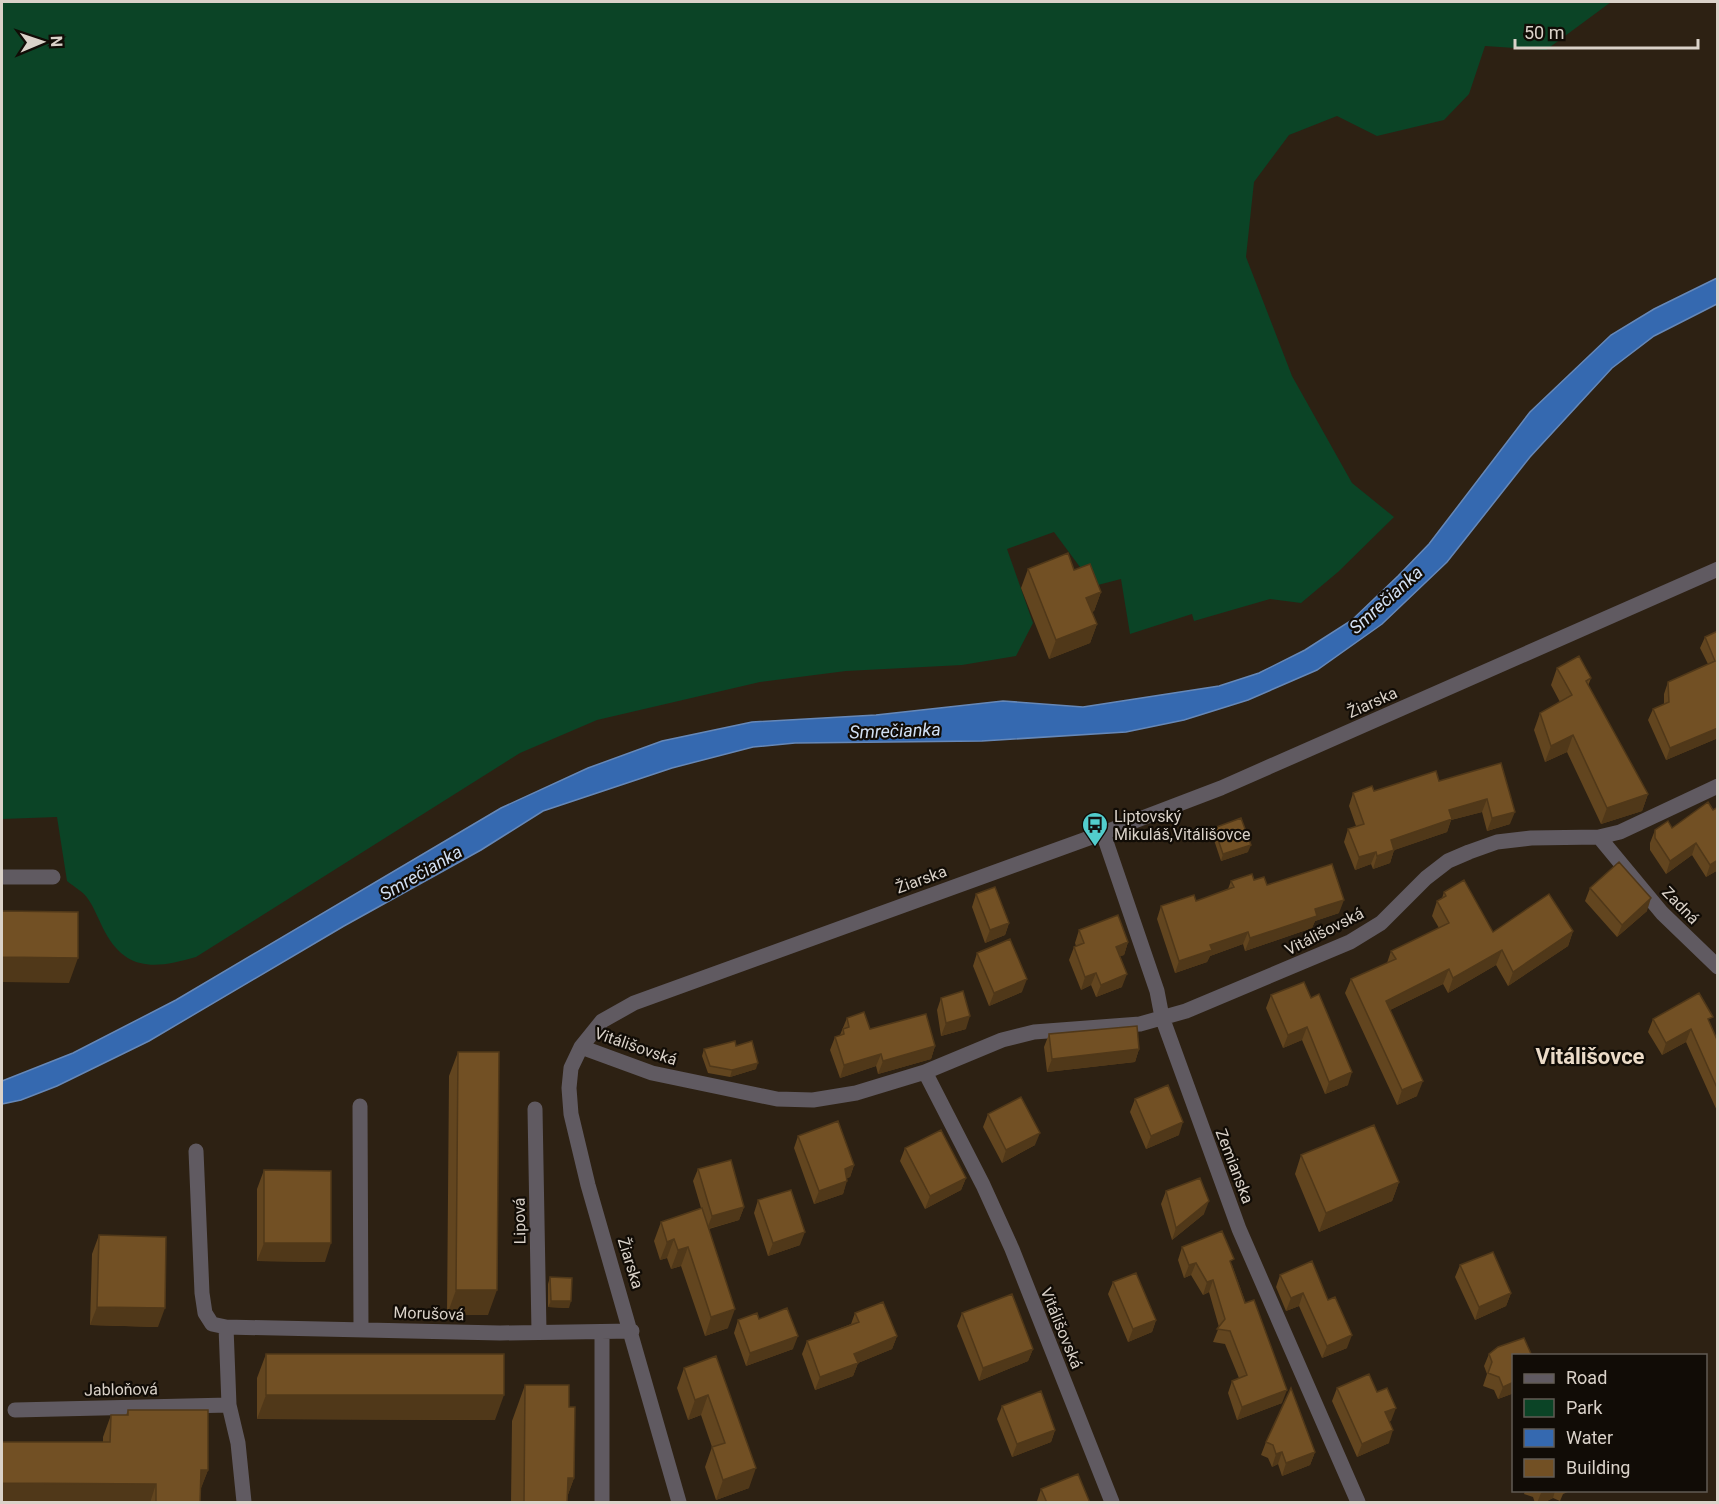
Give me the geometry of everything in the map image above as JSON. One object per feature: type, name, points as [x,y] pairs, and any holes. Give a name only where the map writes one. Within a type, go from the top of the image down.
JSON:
[{"type":"street","name":"Žiarska","points":[[679,1503],[632,1331],[588,1185],[571,1114],[571,1068],[581,1047],[602,1021],[634,1003],[1103,833],[1313,748],[1718,569]]},
{"type":"street","name":"Vitálišovská","points":[[581,1047],[652,1073],[777,1099],[813,1100],[856,1093],[925,1072],[1002,1040],[1034,1032],[1140,1024],[1186,1011],[1350,942],[1381,923],[1440,867],[1469,852],[1497,842],[1531,838],[1599,837],[1620,832],[1718,786]]},
{"type":"street","name":"Zemianska","points":[[1103,833],[1157,991],[1162,1017],[1239,1229],[1358,1503]]},
{"type":"street","name":"Zadná","points":[[1599,837],[1662,913],[1718,967]]},
{"type":"street","points":[[2,877],[53,877]]},
{"type":"street","name":"Vitálišovská","points":[[925,1072],[983,1185],[1011,1249],[1112,1503]]},
{"type":"street","points":[[360,1106],[361,1329]]},
{"type":"street","name":"Lipová","points":[[535,1109],[539,1332]]},
{"type":"street","points":[[196,1150],[203,1303],[205,1312],[212,1323],[226,1327],[228,1405],[238,1443],[244,1503]]},
{"type":"street","name":"Morušová","points":[[226,1327],[602,1333],[632,1331]]},
{"type":"street","points":[[602,1333],[602,1503]]},
{"type":"street","name":"Jabloňová","points":[[15,1410],[228,1405]]},
{"type":"green space","points":[[2,2],[1611,2],[1546,50],[1485,46],[1469,94],[1444,120],[1377,136],[1337,116],[1289,135],[1254,182],[1246,257],[1292,376],[1352,483],[1394,517],[1338,572],[1301,603],[1270,599],[1194,621],[1192,614],[1130,634],[1121,579],[1094,586],[1054,532],[1007,549],[1033,623],[1016,656],[962,665],[846,671],[760,682],[597,720],[520,753],[196,957],[156,965],[133,961],[123,955],[105,932],[86,896],[67,881],[57,817],[2,819]]},
{"type":"water","name":"Smrečianka","points":[[1717,278],[1717,304],[1654,336],[1612,368],[1530,457],[1447,562],[1382,624],[1317,670],[1248,700],[1184,720],[1126,732],[982,741],[795,743],[753,747],[672,768],[543,811],[481,850],[344,926],[149,1041],[57,1086],[21,1100],[2,1104],[2,1081],[73,1053],[176,1000],[501,808],[588,768],[662,741],[752,722],[876,715],[1003,701],[1083,707],[1219,686],[1259,673],[1305,650],[1352,620],[1398,576],[1429,544],[1530,412],[1611,335],[1654,309]]},
{"type":"building","points":[[1068,553],[1074,570],[1090,564],[1101,592],[1086,598],[1097,624],[1056,640],[1028,569]]},
{"type":"building","points":[[1718,631],[1718,728],[1670,748],[1653,709],[1669,702],[1668,682],[1715,661],[1705,637]]},
{"type":"building","points":[[1579,656],[1591,678],[1586,681],[1648,794],[1607,808],[1573,735],[1551,746],[1540,713],[1572,695],[1557,668]]},
{"type":"building","points":[[1501,763],[1515,812],[1492,818],[1487,799],[1449,810],[1452,819],[1391,840],[1394,850],[1377,856],[1376,852],[1359,857],[1348,829],[1364,824],[1353,793],[1372,786],[1374,791],[1436,771],[1439,781]]},
{"type":"building","points":[[1708,802],[1713,810],[1718,807],[1718,860],[1710,865],[1696,843],[1670,861],[1655,838],[1655,830],[1668,821],[1672,828]]},
{"type":"building","points":[[1241,818],[1251,845],[1223,854],[1214,828]]},
{"type":"building","points":[[1619,862],[1651,898],[1622,925],[1590,888]]},
{"type":"building","points":[[1332,864],[1344,900],[1315,909],[1317,916],[1250,938],[1248,932],[1210,945],[1212,950],[1179,961],[1161,906],[1194,895],[1196,901],[1234,887],[1231,881],[1252,874],[1254,880],[1264,877],[1267,885]]},
{"type":"building","points":[[1464,880],[1493,932],[1549,894],[1573,931],[1513,972],[1502,950],[1453,978],[1449,969],[1386,1001],[1423,1081],[1402,1090],[1351,979],[1396,959],[1391,951],[1449,923],[1437,901],[1446,896],[1444,892]]},
{"type":"building","points":[[995,887],[1009,923],[990,930],[976,894]]},
{"type":"building","points":[[2,911],[78,912],[78,958],[2,957]]},
{"type":"building","points":[[1118,915],[1128,942],[1116,947],[1127,974],[1101,985],[1096,973],[1085,977],[1074,947],[1084,943],[1079,930]]},
{"type":"building","points":[[1010,939],[1027,979],[994,993],[977,953]]},
{"type":"building","points":[[1304,982],[1311,998],[1319,994],[1352,1072],[1329,1082],[1307,1027],[1288,1035],[1271,995]]},
{"type":"building","points":[[963,991],[970,1016],[946,1023],[941,998]]},
{"type":"building","points":[[1699,993],[1713,1017],[1708,1019],[1718,1042],[1718,1090],[1691,1029],[1666,1043],[1653,1019]]},
{"type":"building","points":[[864,1012],[870,1029],[926,1014],[935,1046],[883,1061],[881,1054],[844,1065],[835,1037],[844,1034],[843,1029],[849,1027],[847,1018]]},
{"type":"building","points":[[1137,1026],[1139,1049],[1052,1059],[1049,1034]]},
{"type":"building","points":[[735,1041],[736,1046],[752,1041],[758,1063],[732,1070],[710,1066],[704,1049]]},
{"type":"building","points":[[458,1052],[499,1052],[497,1290],[456,1290]]},
{"type":"building","points":[[1168,1085],[1183,1122],[1151,1136],[1135,1099]]},
{"type":"building","points":[[1021,1097],[1040,1133],[1006,1150],[988,1114]]},
{"type":"building","points":[[838,1121],[854,1165],[845,1169],[847,1181],[819,1191],[798,1136]]},
{"type":"building","points":[[1374,1125],[1399,1182],[1326,1213],[1301,1155]]},
{"type":"building","points":[[941,1130],[966,1178],[930,1196],[905,1148]]},
{"type":"building","points":[[731,1160],[744,1207],[712,1216],[698,1169]]},
{"type":"building","points":[[264,1170],[331,1171],[331,1243],[264,1243]]},
{"type":"building","points":[[1200,1178],[1209,1201],[1176,1228],[1166,1191]]},
{"type":"building","points":[[791,1190],[805,1232],[773,1243],[758,1200]]},
{"type":"building","points":[[702,1208],[735,1309],[711,1317],[688,1247],[678,1250],[674,1239],[667,1242],[661,1222]]},
{"type":"building","points":[[1222,1231],[1234,1259],[1230,1261],[1245,1303],[1254,1300],[1287,1390],[1242,1407],[1232,1381],[1247,1375],[1230,1331],[1217,1329],[1225,1319],[1213,1280],[1207,1282],[1196,1263],[1189,1265],[1182,1247]]},
{"type":"building","points":[[99,1235],[166,1237],[165,1308],[97,1307]]},
{"type":"building","points":[[1493,1252],[1511,1293],[1479,1307],[1460,1265]]},
{"type":"building","points":[[1312,1261],[1328,1300],[1335,1297],[1352,1335],[1327,1346],[1303,1293],[1291,1298],[1280,1275]]},
{"type":"building","points":[[1136,1273],[1156,1320],[1133,1329],[1113,1282]]},
{"type":"building","points":[[550,1277],[572,1278],[571,1301],[551,1301]]},
{"type":"building","points":[[1012,1294],[1033,1349],[983,1368],[962,1313]]},
{"type":"building","points":[[883,1302],[897,1336],[854,1354],[858,1363],[820,1377],[807,1341],[859,1322],[855,1313]]},
{"type":"building","points":[[787,1308],[798,1336],[750,1353],[738,1320],[757,1313],[759,1319]]},
{"type":"building","points":[[1524,1338],[1531,1354],[1512,1354],[1512,1383],[1503,1387],[1499,1377],[1488,1373],[1492,1362],[1489,1354],[1498,1347]]},
{"type":"building","points":[[266,1354],[504,1354],[504,1395],[266,1395]]},
{"type":"building","points":[[716,1356],[756,1468],[723,1480],[712,1447],[725,1443],[708,1395],[695,1400],[684,1368]]},
{"type":"building","points":[[1369,1374],[1377,1392],[1387,1388],[1396,1408],[1385,1412],[1393,1430],[1362,1444],[1337,1388]]},
{"type":"building","points":[[525,1385],[569,1385],[569,1407],[575,1407],[574,1478],[568,1478],[567,1503],[524,1503]]},
{"type":"building","points":[[1291,1388],[1315,1452],[1286,1463],[1282,1452],[1276,1454],[1273,1445],[1266,1442]]},
{"type":"building","points":[[1041,1391],[1055,1430],[1017,1444],[1002,1406]]},
{"type":"building","points":[[128,1410],[208,1410],[208,1470],[201,1470],[200,1503],[156,1503],[156,1484],[2,1483],[2,1442],[110,1442],[111,1415],[128,1415]]},
{"type":"building","points":[[1078,1474],[1090,1503],[1047,1503],[1041,1489]]},
{"type":"place","name":"Liptovský Mikuláš,Vitálišovce","points":[[1095,848]]},
{"type":"district","name":"Vitálišovce","points":[[1590,1056]]}]
